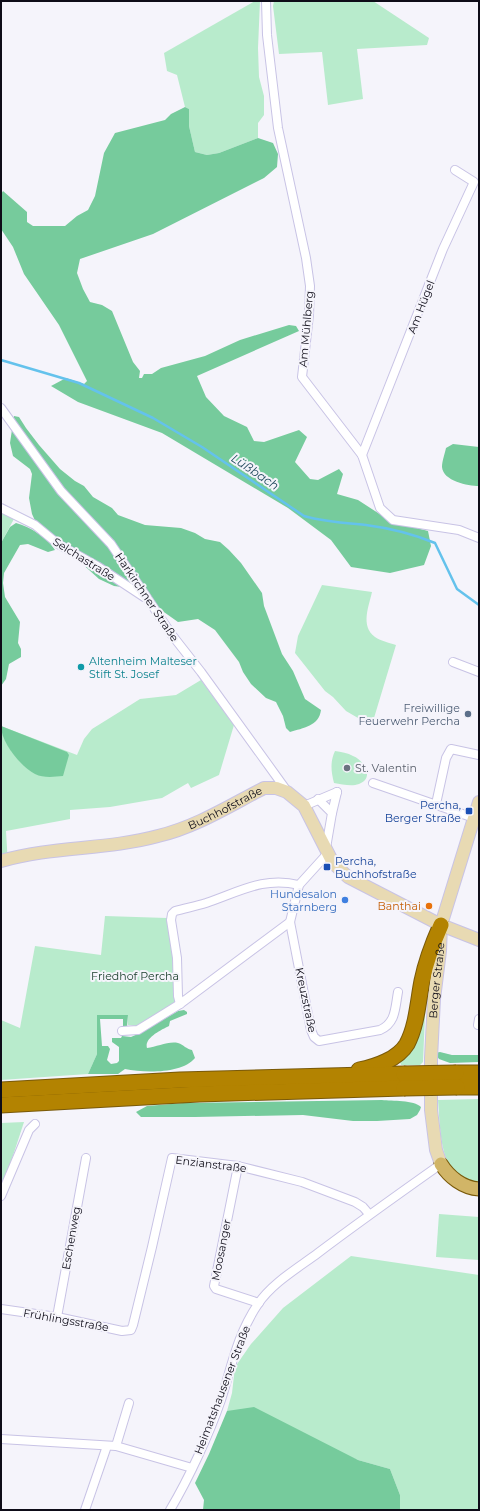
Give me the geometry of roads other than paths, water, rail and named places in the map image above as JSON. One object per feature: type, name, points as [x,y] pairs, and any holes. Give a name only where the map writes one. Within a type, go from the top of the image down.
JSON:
[{"type":"highway","points":[[321,1076],[371,1068],[385,1062],[398,1053],[407,1044],[415,1018],[431,948],[441,925]]},
{"type":"highway","points":[[1,1090],[180,1080],[321,1076],[467,1085],[479,1073]]},
{"type":"highway","points":[[1,1105],[404,1081]]},
{"type":"main road","name":"Buchhofstraße","points":[[1,861],[24,855],[66,849],[121,844],[158,836],[186,828],[264,788],[276,788],[287,792],[304,806],[333,863],[348,877],[441,925],[479,940]]},
{"type":"main road","name":"Berger Straße","points":[[441,1164],[436,1150],[431,1110],[431,1058],[434,999],[440,951],[441,925],[479,802]]},
{"type":"main road","points":[[441,1164],[455,1180],[465,1186],[479,1189]]},
{"type":"street","name":"Am Mühlberg","points":[[266,1],[267,36],[278,128],[306,258],[310,286],[309,315],[302,377],[362,455],[380,508],[393,520],[459,530],[479,538]]},
{"type":"street","name":"Am Hügel","points":[[362,455],[444,249],[474,182],[455,170]]},
{"type":"street","name":"Harkirchner Straße","points":[[1,408],[61,491],[111,544],[172,635],[201,672],[287,792]]},
{"type":"street","name":"Selchastraße","points":[[1,508],[35,525],[58,544],[97,566],[146,598]]},
{"type":"street","points":[[452,662],[479,672]]},
{"type":"street","points":[[436,804],[446,758],[451,749],[479,755]]},
{"type":"street","points":[[373,783],[474,818]]},
{"type":"street","points":[[304,806],[337,792],[332,813],[327,851]]},
{"type":"street","points":[[318,799],[332,813]]},
{"type":"street","name":"Kreuzstraße","points":[[327,851],[299,885],[290,922],[311,1030],[314,1037],[319,1041],[386,1028],[392,1022],[398,992]]},
{"type":"street","points":[[180,1004],[178,996],[177,958],[171,920],[172,914],[175,911],[206,903],[233,892],[269,882],[286,881],[299,885]]},
{"type":"street","points":[[122,1031],[138,1030],[180,1004],[290,922]]},
{"type":"street","points":[[479,1019],[479,1025]]},
{"type":"street","points":[[1,1196],[29,1130],[35,1124]]},
{"type":"street","name":"Eschenweg","points":[[57,1317],[86,1158]]},
{"type":"street","name":"Enzianstraße","points":[[131,1330],[172,1158],[238,1166],[302,1182],[355,1202],[363,1207],[369,1214]]},
{"type":"street","name":"Heimatshausener Straße","points":[[1,1439],[41,1440],[112,1446],[192,1468],[221,1400],[239,1339],[259,1303],[276,1285],[369,1214],[441,1164]]},
{"type":"street","name":"Moosanger","points":[[238,1166],[214,1286],[216,1289],[259,1303]]},
{"type":"street","name":"Frühlingsstraße","points":[[1,1309],[57,1317],[122,1331],[131,1330]]},
{"type":"street","points":[[85,1510],[129,1403]]},
{"type":"street","points":[[170,1510],[182,1491],[192,1468]]},
{"type":"waterway","name":"Lüßbach","points":[[1,360],[79,383],[153,418],[202,447],[304,516],[327,521],[383,528],[410,534],[435,543],[457,589],[479,605]]},
{"type":"place","name":"Altenheim Malteser Stift St. Josef","points":[[81,667]]},
{"type":"place","name":"Freiwillige Feuerwehr Percha","points":[[468,714]]},
{"type":"place","name":"St. Valentin","points":[[347,768]]},
{"type":"place","name":"Percha, Berger Straße","points":[[469,811]]},
{"type":"place","name":"Percha, Buchhofstraße","points":[[327,867]]},
{"type":"place","name":"Hundesalon Starnberg","points":[[345,900]]},
{"type":"place","name":"Banthai","points":[[429,906]]},
{"type":"park label","name":"Friedhof Percha","points":[[135,976]]}]
